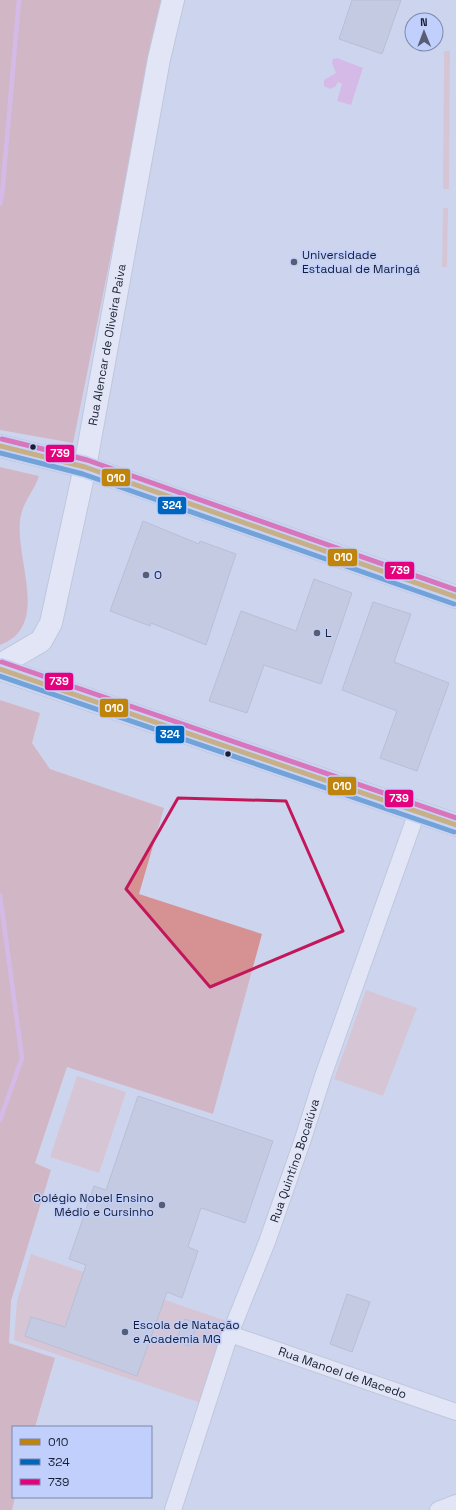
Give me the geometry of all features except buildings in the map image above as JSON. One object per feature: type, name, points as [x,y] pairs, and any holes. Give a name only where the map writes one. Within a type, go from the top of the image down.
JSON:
[{"type":"main road","name":"Rua Alencar de Oliveira Paiva","points":[[0,665],[41,641],[51,623],[85,467],[159,59],[173,0]]},
{"type":"main road","points":[[0,446],[85,467],[456,597]]},
{"type":"main road","points":[[0,669],[456,825]]},
{"type":"street","name":"Rua Quintino Bocaiúva","points":[[173,1510],[230,1334],[268,1242],[323,1076],[418,812]]},
{"type":"street","name":"Rua Manoel de Macedo","points":[[230,1334],[456,1412]]},
{"type":"street","points":[[438,1510],[456,1503]]},
{"type":"highlighted area","points":[[178,798],[286,801],[343,931],[210,987],[126,889]]},
{"type":"shaded area","points":[[0,0],[164,0],[151,56],[73,443],[0,430]]},
{"type":"shaded area","points":[[444,51],[450,51],[449,189],[443,189]]},
{"type":"shaded area","points":[[337,58],[363,68],[351,105],[337,101],[342,84],[338,82],[335,87],[330,89],[324,86],[324,80],[336,73],[332,63],[333,59]]},
{"type":"shaded area","points":[[443,208],[448,208],[447,267],[442,267]]},
{"type":"shaded area","points":[[0,467],[39,476],[21,515],[21,550],[27,588],[28,606],[24,622],[16,636],[0,645]]},
{"type":"shaded area","points":[[0,700],[40,713],[32,743],[50,769],[164,808],[139,894],[262,934],[213,1114],[67,1067],[35,1163],[51,1170],[11,1301],[9,1343],[55,1358],[35,1426],[12,1426],[12,1498],[15,1498],[12,1510],[0,1510]]},
{"type":"shaded area","points":[[366,990],[417,1008],[383,1096],[334,1079]]},
{"type":"shaded area","points":[[77,1076],[126,1092],[99,1173],[50,1157]]},
{"type":"shaded area","name":"Escola de Natação e Academia MG","points":[[31,1254],[238,1325],[210,1406],[14,1340],[17,1301]]},
{"type":"waterway","points":[[0,204],[19,0]]},
{"type":"waterway","points":[[0,895],[22,1058],[0,1120]]},
{"type":"transit line","name":"739","points":[[2,439],[87,460],[456,590]]},
{"type":"transit line","name":"010","points":[[0,446],[85,467],[456,597]]},
{"type":"transit line","name":"324","points":[[0,453],[83,474],[454,604]]},
{"type":"transit line","name":"739","points":[[2,662],[456,818]]},
{"type":"transit line","name":"010","points":[[0,669],[456,825]]},
{"type":"transit line","name":"324","points":[[0,676],[454,832]]},
{"type":"place","name":"Universidade Estadual de Maringá","points":[[294,262]]},
{"type":"place","name":"O","points":[[146,575]]},
{"type":"place","name":"L","points":[[317,633]]},
{"type":"place","name":"Colégio Nobel Ensino Médio e Cursinho","points":[[162,1205]]},
{"type":"place","name":"Escola de Natação e Academia MG","points":[[125,1332]]}]
